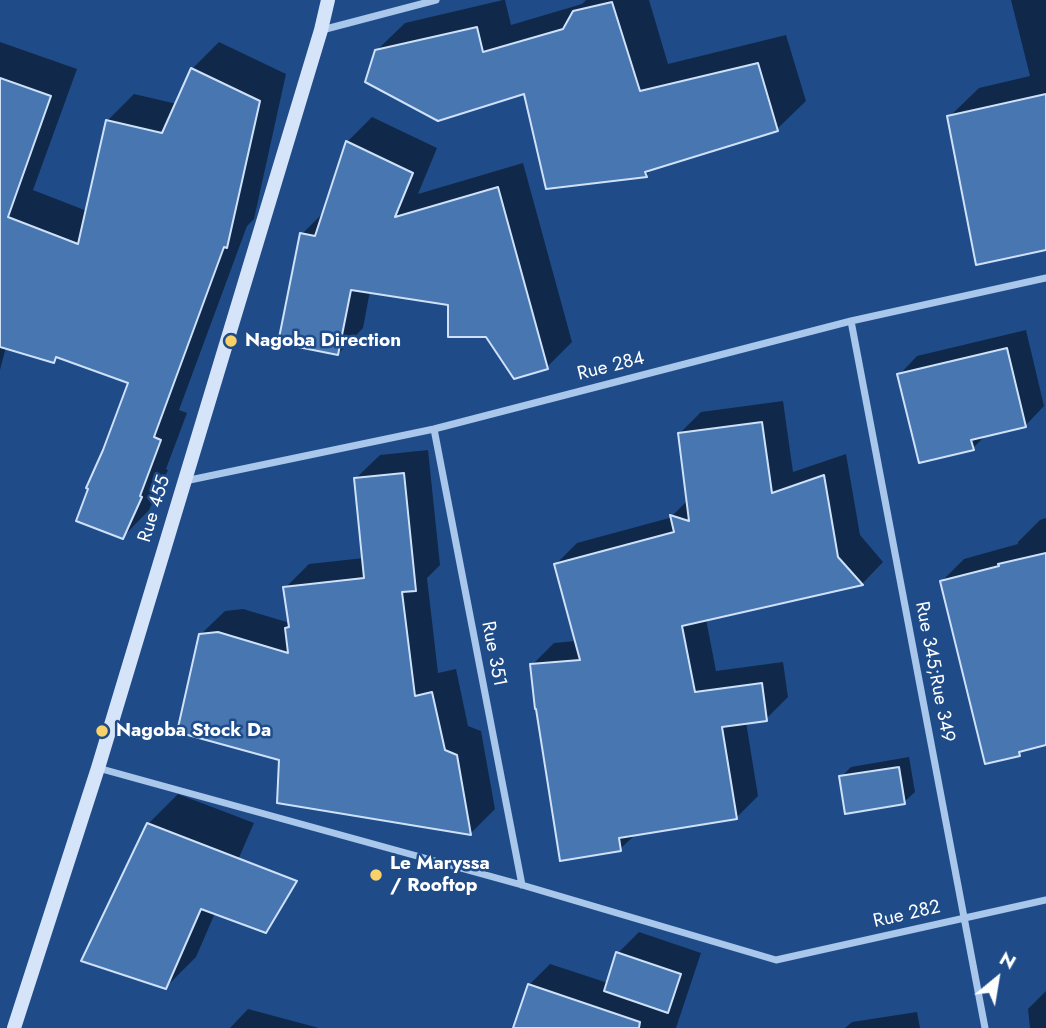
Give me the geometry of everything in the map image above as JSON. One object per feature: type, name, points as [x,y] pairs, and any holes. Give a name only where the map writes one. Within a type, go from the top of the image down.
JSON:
[{"type":"street","name":"Rue 455","points":[[14,1028],[97,768],[328,0]]},
{"type":"street","points":[[321,30],[436,0]]},
{"type":"street","name":"Rue 284","points":[[184,481],[434,429],[851,321],[1046,278]]},
{"type":"street","name":"Rue 345;Rue 349","points":[[851,321],[985,1028]]},
{"type":"street","name":"Rue 351","points":[[434,429],[522,885]]},
{"type":"street","points":[[97,768],[522,885]]},
{"type":"street","name":"Rue 282","points":[[522,885],[776,960],[1046,900]]},
{"type":"building","points":[[612,2],[640,91],[758,63],[778,131],[645,172],[647,177],[546,189],[524,94],[438,121],[365,82],[375,50],[477,27],[483,52],[563,29],[573,11]]},
{"type":"building","points":[[191,68],[260,101],[227,248],[224,247],[154,437],[161,440],[140,496],[142,497],[123,539],[76,521],[88,489],[86,488],[128,383],[56,357],[54,363],[0,347],[0,78],[51,96],[8,217],[78,244],[106,120],[162,133]]},
{"type":"building","points":[[1046,94],[1046,250],[976,265],[947,116]]},
{"type":"building","points":[[346,141],[413,173],[395,217],[498,187],[548,369],[514,379],[486,337],[448,337],[448,305],[351,290],[338,355],[278,343],[300,233],[315,236]]},
{"type":"building","points":[[1007,348],[1026,427],[971,440],[974,450],[919,463],[897,374]]},
{"type":"building","points":[[762,422],[772,493],[824,475],[838,557],[863,585],[682,626],[695,692],[762,683],[767,721],[722,727],[737,819],[619,838],[621,851],[560,861],[530,664],[580,660],[554,564],[674,532],[670,515],[689,521],[678,433]]},
{"type":"building","points":[[404,473],[416,591],[402,592],[415,696],[432,692],[445,750],[457,755],[471,835],[277,803],[279,760],[177,732],[199,634],[218,632],[288,653],[285,628],[289,627],[283,587],[364,578],[354,478]]},
{"type":"building","points":[[1046,553],[1046,745],[1019,752],[1020,756],[985,764],[940,581]]},
{"type":"building","points":[[899,767],[905,804],[845,814],[839,776]]},
{"type":"building","points":[[147,823],[297,881],[266,933],[201,909],[166,989],[81,961]]},
{"type":"building","points":[[616,952],[681,974],[668,1013],[604,991]]},
{"type":"building","points":[[528,984],[640,1022],[639,1028],[513,1028]]},
{"type":"place","name":"Nagoba Direction","points":[[231,341]]},
{"type":"place","name":"Nagoba Stock Da","points":[[102,731]]},
{"type":"place","name":"Le Maryssa / Rooftop","points":[[376,875]]}]
